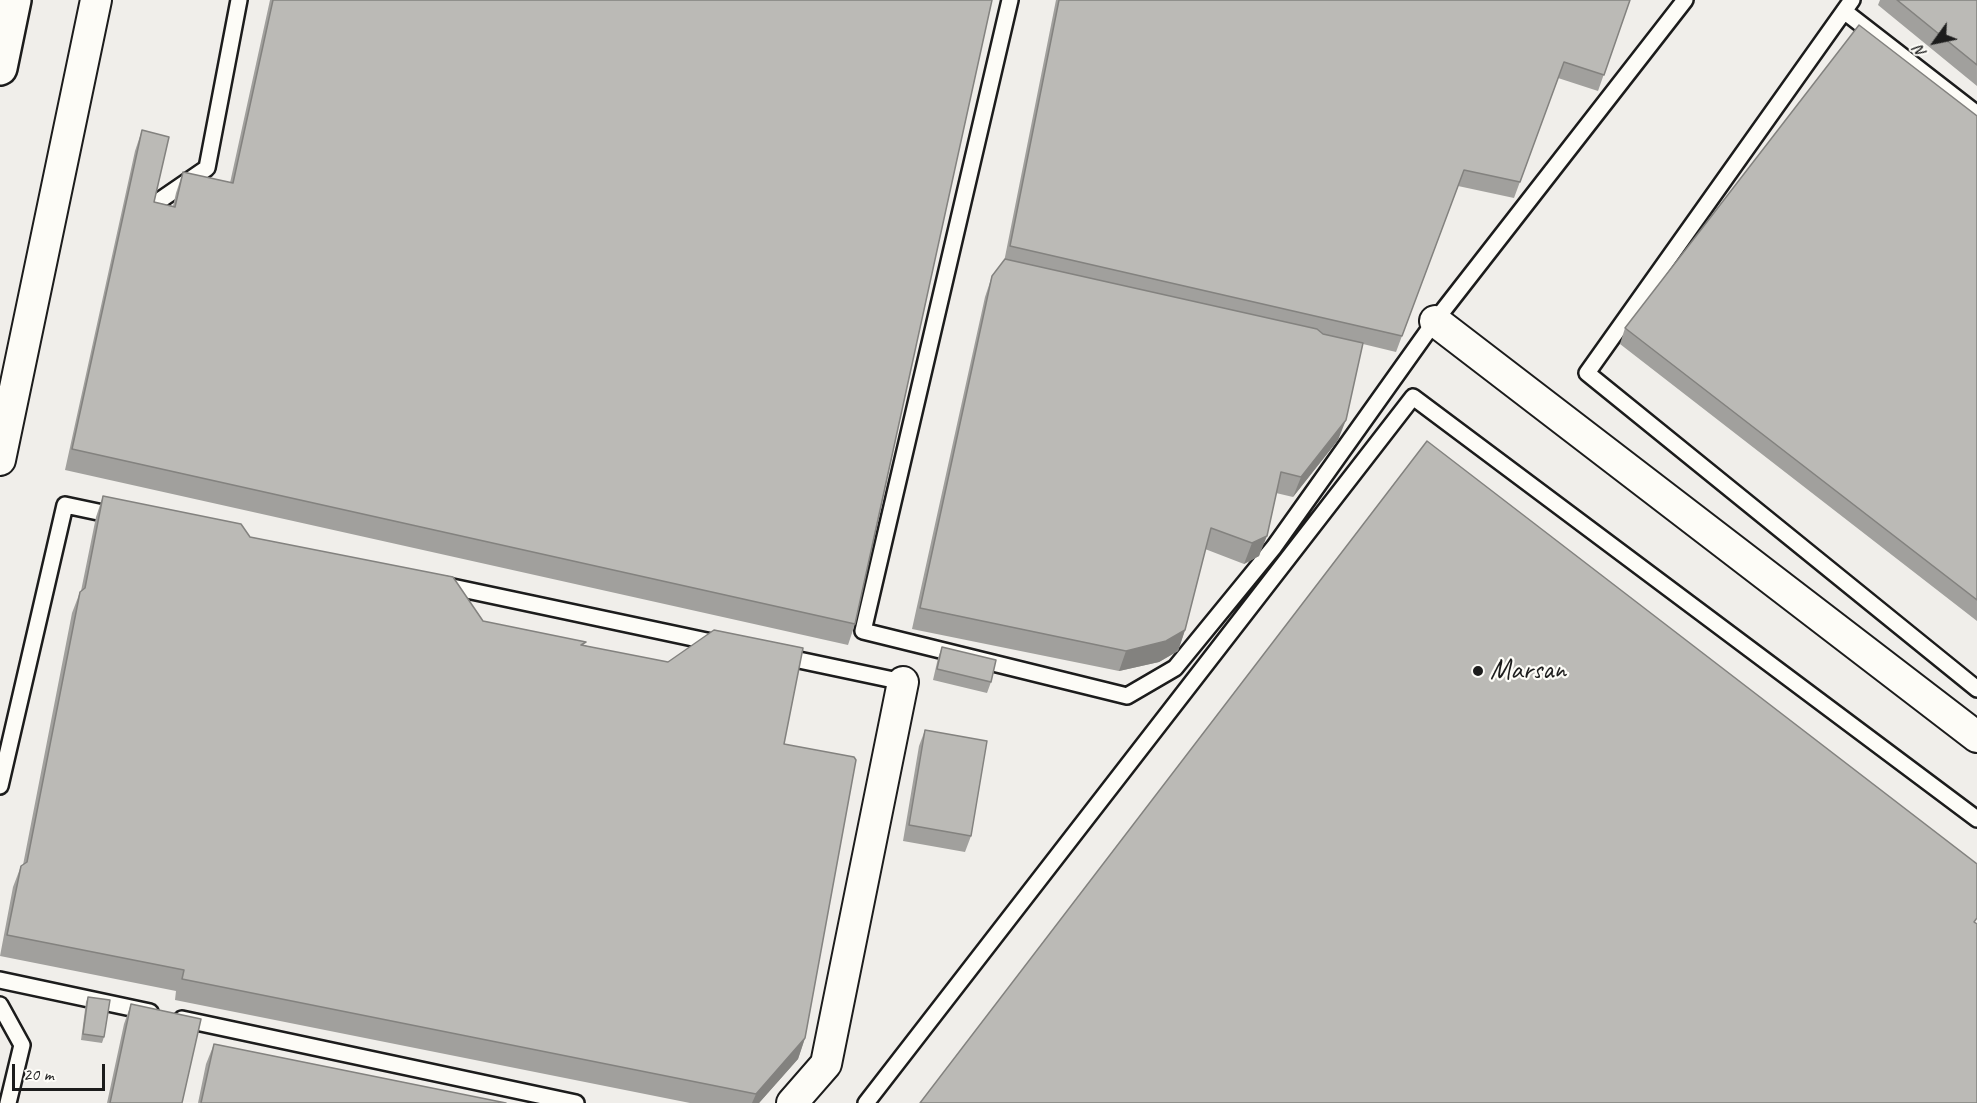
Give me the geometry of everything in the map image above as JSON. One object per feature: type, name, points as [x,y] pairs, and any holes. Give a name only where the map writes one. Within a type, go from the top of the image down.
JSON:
[{"type":"highway","points":[[0,69],[14,0]]},
{"type":"street","points":[[0,460],[96,0]]},
{"type":"street","points":[[1435,321],[1977,737]]},
{"type":"street","points":[[792,1103],[826,1064],[903,682]]},
{"type":"lane","points":[[153,205],[207,168],[238,0]]},
{"type":"lane","points":[[1011,0],[863,631],[1127,696],[1175,668],[1274,547],[1435,321],[1685,0]]},
{"type":"lane","points":[[1977,114],[1848,5],[1587,373],[1977,689]]},
{"type":"lane","points":[[866,1103],[1413,397],[1977,819]]},
{"type":"lane","points":[[0,786],[65,505],[135,520]]},
{"type":"lane","points":[[426,581],[740,648]]},
{"type":"lane","points":[[763,652],[903,682]]},
{"type":"lane","points":[[0,980],[576,1103]]},
{"type":"lane","points":[[0,1005],[22,1045],[8,1103]]},
{"type":"building","points":[[273,0],[992,0],[855,624],[72,449],[142,130],[169,137],[154,202],[175,207],[183,172],[233,183]]},
{"type":"building","points":[[1059,0],[1630,0],[1604,75],[1564,62],[1520,182],[1464,170],[1402,336],[1010,246]]},
{"type":"building","points":[[1897,0],[1977,0],[1977,65]]},
{"type":"building","points":[[1859,25],[1977,116],[1977,600],[1625,328]]},
{"type":"building","points":[[1005,259],[1317,329],[1323,334],[1363,343],[1346,420],[1301,477],[1281,472],[1267,536],[1252,543],[1211,528],[1185,630],[1166,641],[1126,651],[920,608],[992,276]]},
{"type":"building","name":"Marsan","points":[[1427,441],[1977,864],[1977,918],[1974,922],[1977,924],[1977,1103],[920,1103]]},
{"type":"building","points":[[103,496],[241,524],[250,537],[453,577],[483,621],[586,642],[581,645],[668,662],[714,630],[803,648],[784,744],[854,757],[856,760],[805,1038],[756,1094],[182,979],[184,970],[7,935],[21,866],[27,862],[80,592],[85,588]]},
{"type":"building","points":[[942,647],[996,660],[991,682],[937,669]]},
{"type":"building","points":[[925,730],[987,741],[971,836],[909,825]]},
{"type":"building","points":[[88,997],[110,1000],[104,1037],[83,1034]]},
{"type":"building","points":[[131,1004],[201,1019],[182,1103],[110,1103]]},
{"type":"building","points":[[214,1044],[506,1103],[201,1103]]},
{"type":"place","name":"Marsan","points":[[1478,671]]}]
